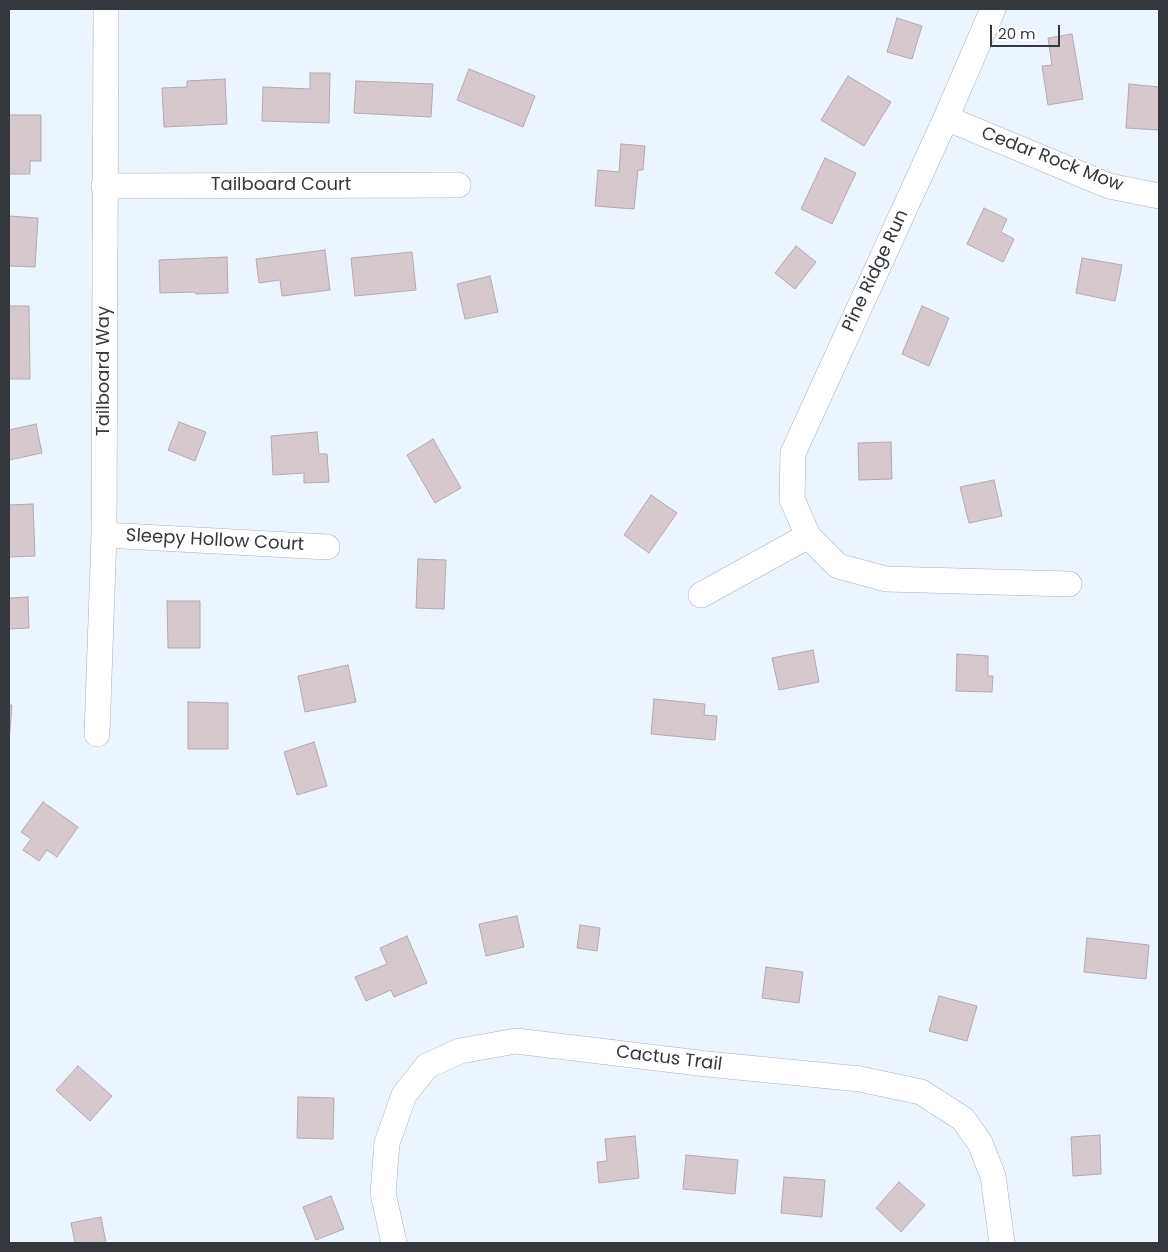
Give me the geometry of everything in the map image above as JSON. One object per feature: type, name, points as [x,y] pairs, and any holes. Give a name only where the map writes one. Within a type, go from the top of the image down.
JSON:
[{"type":"street","name":"Tailboard Way","points":[[97,734],[104,535],[106,9]]},
{"type":"street","name":"Pine Ridge Run","points":[[993,9],[946,118],[793,453],[792,499],[808,536],[838,566],[886,579],[1069,584]]},
{"type":"street","name":"Cedar Rock Mow","points":[[946,118],[1109,186],[1159,196]]},
{"type":"street","name":"Tailboard Court","points":[[104,186],[458,185]]},
{"type":"street","name":"Sleepy Hollow Court","points":[[104,535],[327,547]]},
{"type":"street","points":[[702,595],[808,536]]},
{"type":"street","name":"Cactus Trail","points":[[394,1243],[383,1192],[387,1143],[404,1095],[427,1066],[460,1051],[516,1041],[706,1064],[860,1079],[921,1092],[963,1119],[980,1143],[993,1176],[1002,1243]]},
{"type":"building","points":[[897,18],[922,26],[912,59],[887,52]]},
{"type":"building","points":[[1072,34],[1083,99],[1048,105],[1042,66],[1052,65],[1048,38]]},
{"type":"building","points":[[469,69],[535,96],[523,127],[457,100]]},
{"type":"building","points":[[310,73],[330,73],[329,123],[262,121],[263,87],[310,89]]},
{"type":"building","points":[[848,76],[891,102],[864,146],[821,120]]},
{"type":"building","points":[[225,79],[227,124],[164,127],[162,88],[187,87],[187,81]]},
{"type":"building","points":[[356,81],[433,84],[431,117],[354,113]]},
{"type":"building","points":[[1129,84],[1159,87],[1159,130],[1126,128]]},
{"type":"building","points":[[9,115],[41,115],[41,161],[30,161],[30,174],[9,174]]},
{"type":"building","points":[[621,144],[645,146],[643,170],[638,170],[634,209],[595,206],[598,170],[619,172]]},
{"type":"building","points":[[825,158],[856,173],[832,224],[801,209]]},
{"type":"building","points":[[984,208],[1007,219],[1001,232],[1014,239],[1003,262],[967,244]]},
{"type":"building","points":[[9,216],[38,218],[35,267],[9,266]]},
{"type":"building","points":[[796,246],[816,262],[795,289],[775,273]]},
{"type":"building","points":[[325,250],[330,290],[282,296],[280,280],[259,283],[256,259]]},
{"type":"building","points":[[412,252],[416,290],[355,296],[351,258]]},
{"type":"building","points":[[227,257],[228,293],[160,293],[159,260]]},
{"type":"building","points":[[1082,258],[1122,265],[1115,301],[1076,293]]},
{"type":"building","points":[[490,276],[498,312],[465,319],[457,284]]},
{"type":"building","points":[[9,306],[29,306],[30,379],[9,379]]},
{"type":"building","points":[[922,306],[949,318],[929,366],[902,354]]},
{"type":"building","points":[[179,422],[206,432],[195,461],[168,450]]},
{"type":"building","points":[[36,424],[42,453],[9,460],[9,430]]},
{"type":"building","points":[[317,432],[319,454],[327,454],[329,482],[304,483],[304,473],[273,475],[271,436]]},
{"type":"building","points":[[433,439],[461,488],[435,503],[407,455]]},
{"type":"building","points":[[891,442],[892,479],[859,480],[858,443]]},
{"type":"building","points":[[994,480],[1002,516],[969,523],[960,487]]},
{"type":"building","points":[[651,495],[677,513],[649,553],[624,535]]},
{"type":"building","points":[[33,504],[35,556],[9,557],[9,505]]},
{"type":"building","points":[[418,559],[446,560],[444,609],[416,608]]},
{"type":"building","points":[[28,597],[29,628],[9,629],[9,598]]},
{"type":"building","points":[[167,601],[200,601],[200,648],[168,648]]},
{"type":"building","points":[[813,650],[819,682],[779,690],[772,658]]},
{"type":"building","points":[[957,654],[988,656],[988,676],[993,676],[992,692],[956,691]]},
{"type":"building","points":[[348,665],[356,702],[305,712],[298,676]]},
{"type":"building","points":[[654,699],[705,704],[704,715],[717,716],[715,740],[651,734]]},
{"type":"building","points":[[188,702],[228,703],[228,749],[188,749]]},
{"type":"building","points":[[9,705],[12,705],[9,742]]},
{"type":"building","points":[[314,742],[327,786],[297,795],[284,752]]},
{"type":"building","points":[[43,802],[78,827],[57,857],[47,850],[39,861],[23,850],[31,839],[21,832]]},
{"type":"building","points":[[517,916],[524,947],[486,956],[479,924]]},
{"type":"building","points":[[580,925],[600,928],[597,951],[577,948]]},
{"type":"building","points":[[407,936],[427,983],[394,997],[391,990],[366,1001],[355,977],[387,964],[380,948]]},
{"type":"building","points":[[1087,938],[1149,945],[1146,979],[1084,972]]},
{"type":"building","points":[[766,967],[803,972],[799,1003],[762,998]]},
{"type":"building","points":[[939,996],[977,1006],[967,1041],[929,1031]]},
{"type":"building","points":[[78,1066],[112,1096],[90,1121],[56,1090]]},
{"type":"building","points":[[298,1097],[334,1098],[333,1139],[297,1138]]},
{"type":"building","points":[[1100,1135],[1101,1174],[1073,1176],[1071,1137]]},
{"type":"building","points":[[635,1136],[639,1178],[599,1183],[597,1162],[607,1161],[605,1139]]},
{"type":"building","points":[[686,1155],[738,1160],[735,1194],[683,1189]]},
{"type":"building","points":[[784,1177],[825,1180],[822,1217],[781,1213]]},
{"type":"building","points":[[899,1182],[925,1205],[901,1232],[876,1208]]},
{"type":"building","points":[[331,1196],[344,1229],[316,1240],[303,1207]]},
{"type":"building","points":[[101,1217],[106,1243],[75,1243],[71,1223]]}]
